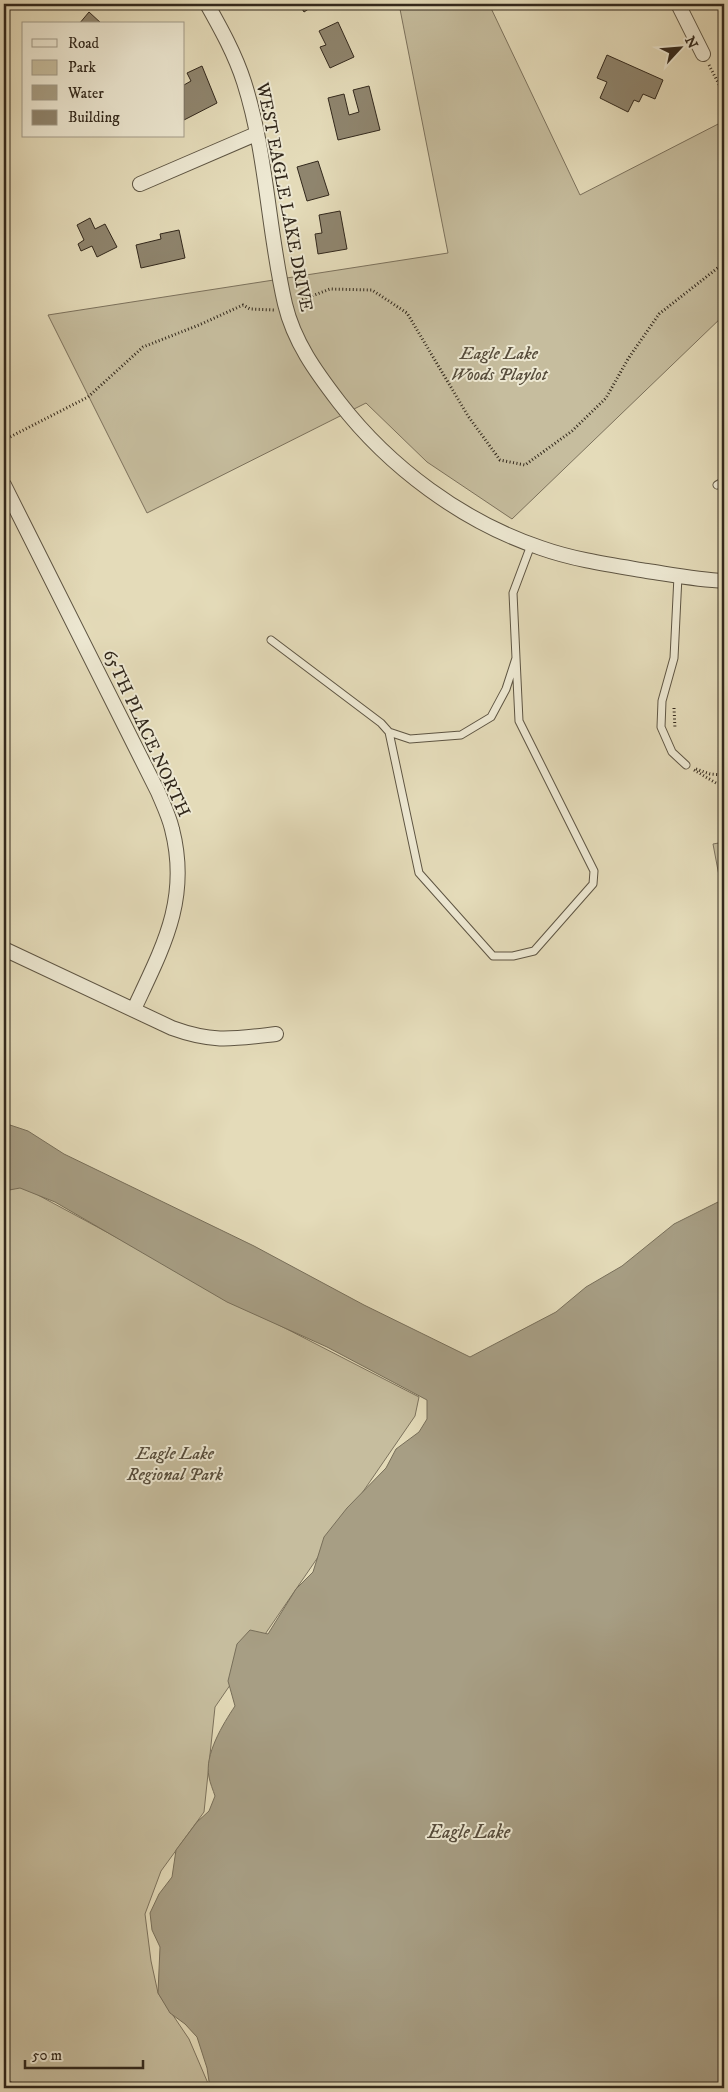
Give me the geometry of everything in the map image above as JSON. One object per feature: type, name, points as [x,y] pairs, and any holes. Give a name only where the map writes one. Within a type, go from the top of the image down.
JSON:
[{"type":"street","name":"WEST EAGLE LAKE DRIVE","points":[[206,4],[225,36],[241,75],[256,134],[276,264],[286,306],[303,352],[354,422],[419,482],[499,532],[531,545],[587,561],[678,576],[724,581]]},
{"type":"street","points":[[678,4],[703,54]]},
{"type":"street","points":[[140,184],[256,134]]},
{"type":"street","name":"65TH PLACE NORTH","points":[[4,485],[158,792],[172,828],[178,864],[177,895],[171,927],[134,1009]]},
{"type":"street","points":[[4,949],[172,1028],[196,1037],[222,1040],[276,1034]]},
{"type":"lane","points":[[717,485],[724,481]]},
{"type":"lane","points":[[271,640],[381,723],[389,732],[419,873],[493,956],[514,956],[534,951],[593,884],[594,871],[519,721],[514,593],[531,545]]},
{"type":"lane","points":[[678,576],[674,658],[662,701],[661,727],[672,752],[686,765]]},
{"type":"lane","points":[[389,732],[410,739],[461,734],[491,717],[506,689],[516,658]]},
{"type":"path","points":[[703,54],[724,94]]},
{"type":"path","points":[[4,440],[88,397],[143,347],[199,326],[242,305],[270,312],[330,289],[372,290],[407,313],[468,416],[500,460],[525,465],[572,431],[606,398],[628,359],[659,314],[724,263]]},
{"type":"path","points":[[674,700],[675,730]]},
{"type":"path","points":[[686,765],[710,774],[724,775]]},
{"type":"path","points":[[686,765],[706,778],[724,785]]},
{"type":"green space","name":"Eagle Lake Woods Playlot","points":[[399,4],[489,4],[580,195],[724,121],[724,315],[512,519],[427,462],[366,403],[147,513],[48,315],[448,253]]},
{"type":"green space","points":[[724,842],[724,880],[720,881],[713,844]]},
{"type":"green space","name":"Eagle Lake Regional Park","points":[[4,1165],[38,1195],[279,1325],[419,1397],[415,1416],[215,1707],[204,1812],[161,1871],[145,1914],[151,1961],[158,1993],[189,2039],[210,2088],[4,2088]]},
{"type":"water","name":"Eagle Lake","points":[[4,1123],[28,1131],[64,1154],[254,1246],[364,1305],[470,1357],[556,1312],[586,1287],[622,1266],[674,1224],[724,1199],[724,2088],[210,2088],[207,2068],[197,2037],[185,2024],[170,2013],[158,1993],[160,1947],[152,1930],[150,1913],[159,1894],[172,1877],[176,1850],[197,1822],[209,1811],[215,1796],[209,1777],[209,1759],[220,1731],[235,1706],[228,1681],[237,1644],[250,1630],[268,1634],[296,1589],[313,1572],[324,1537],[347,1508],[386,1468],[396,1449],[419,1432],[427,1419],[427,1400],[327,1347],[227,1302],[55,1202],[20,1188],[4,1191]]},
{"type":"building","points":[[299,4],[316,4],[304,12]]},
{"type":"building","points":[[89,12],[100,22],[81,22]]},
{"type":"building","points":[[338,22],[354,57],[330,68],[320,47],[326,45],[319,31]]},
{"type":"building","points":[[607,55],[663,80],[655,99],[643,94],[639,102],[634,100],[628,112],[600,98],[607,82],[597,78]]},
{"type":"building","points":[[202,66],[217,103],[185,119],[185,84],[191,81],[187,73]]},
{"type":"building","points":[[369,86],[380,130],[338,140],[328,98],[344,94],[349,115],[359,112],[353,90]]},
{"type":"building","points":[[318,161],[329,195],[307,201],[297,167]]},
{"type":"building","points":[[340,211],[347,249],[318,254],[315,234],[322,233],[319,215]]},
{"type":"building","points":[[90,218],[95,229],[105,224],[117,247],[97,257],[92,246],[81,251],[78,244],[84,240],[77,225]]},
{"type":"building","points":[[179,230],[185,258],[141,268],[136,245],[161,239],[160,234]]}]
